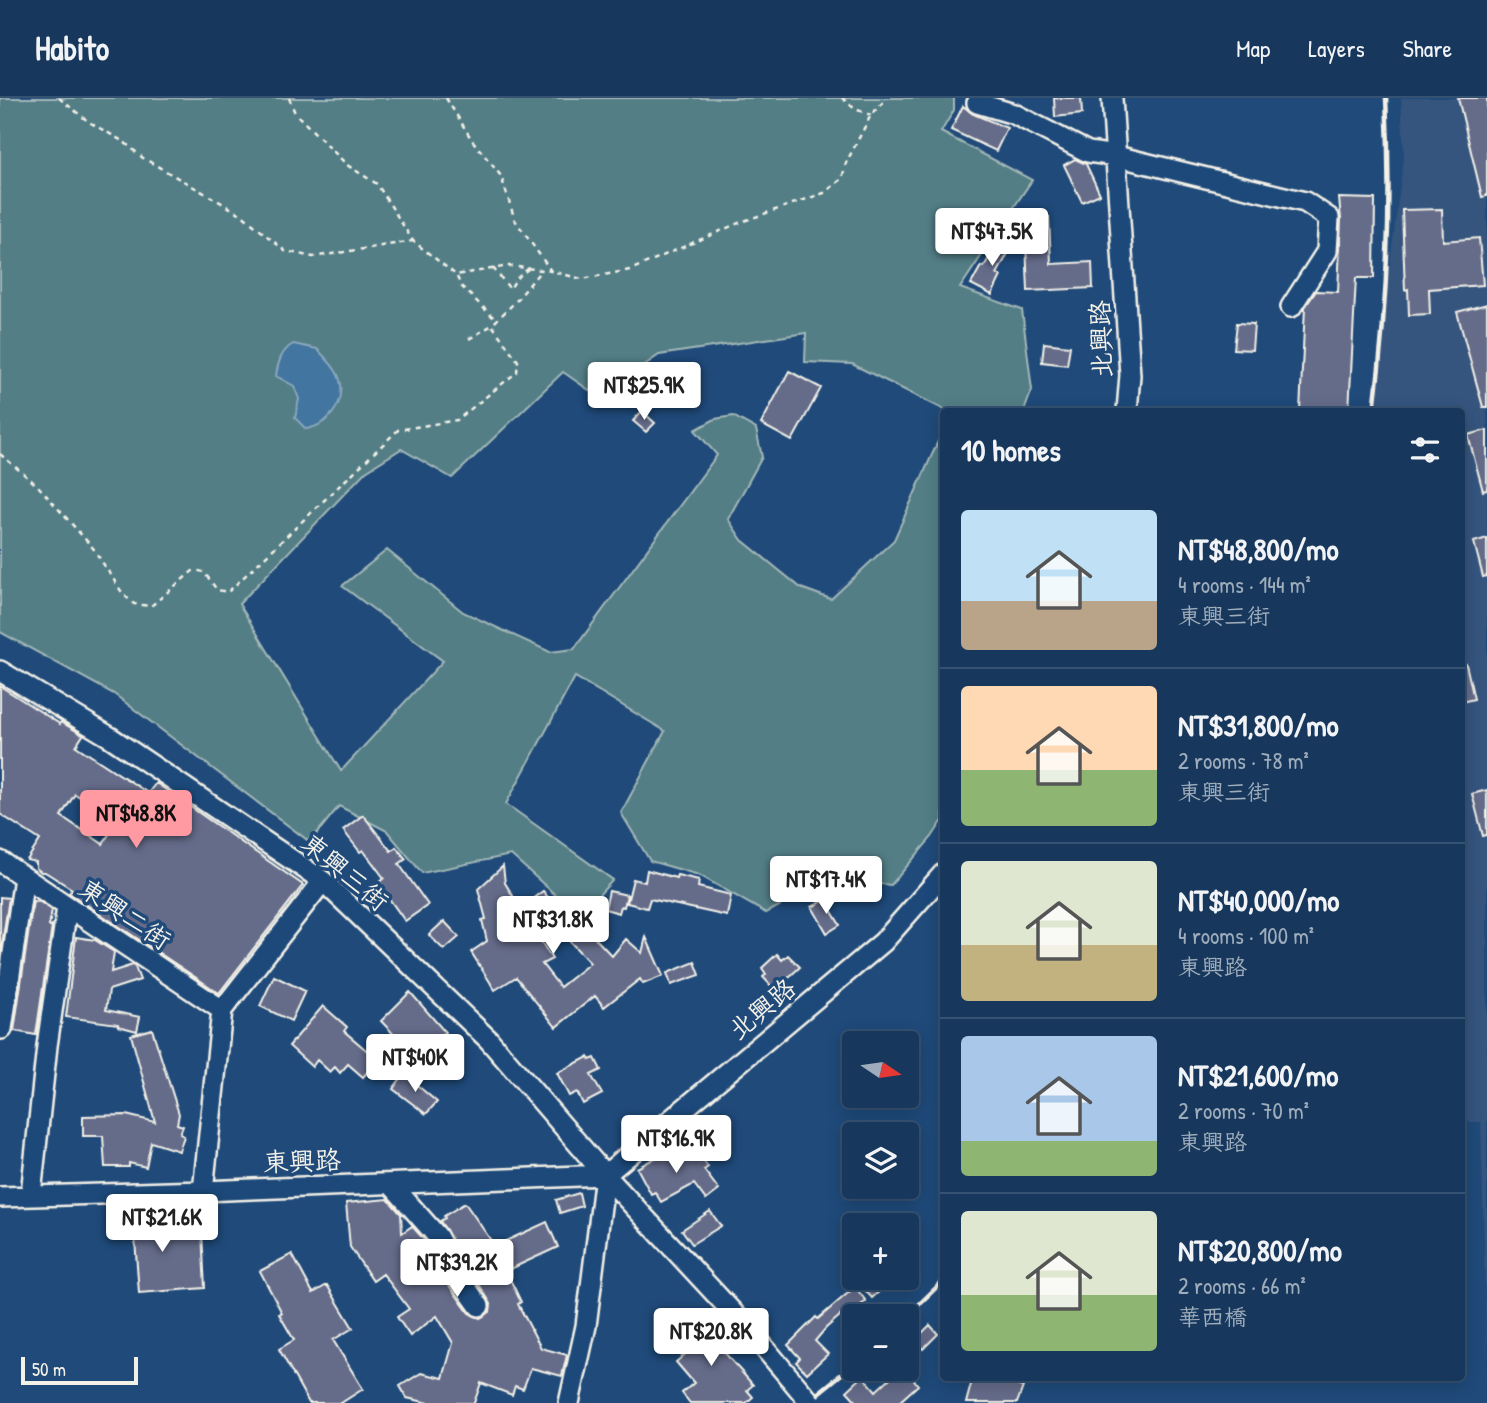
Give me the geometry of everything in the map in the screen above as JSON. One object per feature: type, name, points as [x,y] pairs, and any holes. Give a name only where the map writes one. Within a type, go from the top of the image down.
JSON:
[{"type":"street","name":"北興路","points":[[1112,98],[1130,375],[1127,408]]},
{"type":"street","points":[[977,103],[1014,114],[1088,152],[1116,156],[1304,202],[1329,218],[1327,251],[1291,307]]},
{"type":"street","name":"東興三街","points":[[0,671],[110,737],[323,881],[489,1040],[606,1175],[751,1332],[811,1403]]},
{"type":"street","name":"東興二街","points":[[0,861],[222,1010]]},
{"type":"street","points":[[2,1030],[24,877]]},
{"type":"street","name":"北興路","points":[[606,1175],[883,942],[940,877]]},
{"type":"street","points":[[203,1191],[222,1010],[323,881]]},
{"type":"street","points":[[31,1194],[47,1046],[67,907]]},
{"type":"street","points":[[569,1403],[586,1326],[606,1175]]},
{"type":"street","name":"東興路","points":[[0,1196],[606,1175]]},
{"type":"street","points":[[391,1184],[437,1236],[459,1278],[479,1306]]},
{"type":"path","points":[[59,98],[143,158],[241,214],[285,251],[313,257],[413,241]]},
{"type":"path","points":[[289,98],[295,113],[347,165],[377,184],[413,241],[456,275],[461,286],[496,320]]},
{"type":"path","points":[[446,98],[472,140],[501,176],[515,220],[551,271]]},
{"type":"path","points":[[842,98],[855,109],[871,115]]},
{"type":"path","points":[[456,275],[509,266],[542,269],[582,279],[630,270],[741,222],[824,193],[842,179],[846,163],[871,115],[887,98]]},
{"type":"path","points":[[493,268],[510,289],[516,279],[529,268]]},
{"type":"path","points":[[470,339],[492,325],[542,269]]},
{"type":"path","points":[[0,454],[38,486],[93,548],[123,594],[134,604],[152,606],[194,570],[204,572],[217,590],[228,592],[398,430],[457,421],[517,372],[518,361],[492,325]]},
{"type":"shaded area","points":[[1401,98],[1487,98],[1487,1364],[1481,1122],[1465,1122],[1465,408],[1371,408],[1404,155]]},
{"type":"shaded area","points":[[293,344],[317,349],[334,368],[341,384],[339,402],[330,416],[315,427],[306,429],[295,418],[299,399],[294,386],[276,376],[281,358]]},
{"type":"green space","points":[[0,98],[954,98],[954,110],[941,132],[1032,180],[960,288],[1022,310],[1032,390],[1025,408],[941,408],[852,364],[805,362],[806,333],[659,355],[599,397],[563,372],[452,478],[401,449],[366,471],[239,604],[341,771],[443,661],[342,586],[387,550],[463,612],[550,652],[574,649],[717,455],[695,430],[715,419],[733,416],[756,429],[762,457],[728,519],[742,540],[801,588],[831,599],[894,540],[940,437],[940,825],[891,885],[830,879],[766,913],[699,875],[650,861],[621,813],[665,731],[575,677],[506,804],[613,880],[579,916],[511,855],[422,873],[387,831],[339,806],[310,842],[114,694],[0,632]]},
{"type":"building","points":[[1054,98],[1081,98],[1082,114],[1055,117]]},
{"type":"building","points":[[1458,98],[1487,98],[1487,196],[1482,197]]},
{"type":"building","points":[[963,106],[973,114],[1007,128],[996,151],[951,130]]},
{"type":"building","points":[[1075,159],[1086,164],[1100,194],[1082,202],[1064,165]]},
{"type":"building","points":[[1339,198],[1375,199],[1374,278],[1356,278],[1349,408],[1300,408],[1305,307],[1316,291],[1338,292],[1341,219]]},
{"type":"building","points":[[1442,209],[1443,241],[1479,238],[1483,285],[1429,289],[1430,314],[1409,315],[1408,289],[1405,290],[1402,210]]},
{"type":"building","points":[[1049,217],[1051,264],[1092,262],[1093,288],[1028,291],[1025,218]]},
{"type":"building","points":[[1000,237],[1013,244],[997,274],[1001,276],[992,295],[971,284],[981,266],[984,267]]},
{"type":"building","points":[[1487,304],[1487,407],[1483,407],[1457,312]]},
{"type":"building","points":[[1237,323],[1254,324],[1252,350],[1234,349]]},
{"type":"building","points":[[1044,343],[1070,346],[1067,365],[1042,362]]},
{"type":"building","points":[[789,371],[821,388],[792,441],[761,424]]},
{"type":"building","points":[[642,411],[655,423],[646,432],[633,421]]},
{"type":"building","points":[[1487,430],[1487,490],[1483,491],[1468,435]]},
{"type":"building","points":[[1487,538],[1487,576],[1483,577],[1474,542]]},
{"type":"building","points":[[1465,664],[1474,699],[1465,701]]},
{"type":"building","points":[[0,686],[60,724],[61,722],[83,735],[76,746],[148,793],[156,783],[303,885],[219,993],[69,893],[72,889],[36,868],[36,862],[27,860],[40,840],[0,814]],"holes":[[[75,794],[117,821],[103,844],[61,816]]]},
{"type":"building","points":[[1487,790],[1487,835],[1483,836],[1472,794]]},
{"type":"building","points":[[363,815],[391,851],[396,847],[406,859],[399,864],[428,905],[405,921],[378,883],[384,878],[363,850],[360,852],[343,830]]},
{"type":"building","points":[[503,866],[505,883],[552,959],[542,964],[560,987],[590,963],[531,900],[543,891],[558,910],[561,909],[569,925],[576,918],[612,956],[626,939],[642,953],[646,937],[663,976],[643,984],[640,979],[604,1007],[595,996],[556,1027],[516,977],[495,990],[471,952],[487,941],[482,920],[486,919],[478,889]]},
{"type":"building","points":[[647,870],[676,878],[677,875],[699,880],[698,887],[731,895],[727,916],[650,899],[647,908],[627,903],[633,879],[645,882]]},
{"type":"building","points":[[609,891],[627,895],[624,907],[621,906],[619,913],[605,909]]},
{"type":"building","points":[[0,897],[9,898],[0,957]]},
{"type":"building","points":[[825,900],[840,925],[827,933],[812,907]]},
{"type":"building","points":[[33,901],[52,910],[36,1035],[14,1031]]},
{"type":"building","points":[[444,921],[459,937],[444,950],[429,935]]},
{"type":"building","points":[[76,937],[95,940],[114,952],[111,972],[133,965],[135,967],[140,980],[109,990],[106,1010],[140,1017],[137,1031],[118,1024],[66,1017]]},
{"type":"building","points":[[777,954],[782,960],[788,955],[800,967],[775,990],[763,977],[766,974],[762,968]]},
{"type":"building","points":[[695,962],[700,975],[671,985],[667,973]]},
{"type":"building","points":[[274,976],[305,991],[291,1021],[260,1006]]},
{"type":"building","points":[[410,992],[445,1032],[406,1073],[393,1058],[405,1046],[381,1021]]},
{"type":"building","points":[[323,1006],[347,1027],[344,1031],[378,1060],[363,1077],[348,1064],[340,1073],[335,1067],[330,1072],[317,1060],[312,1067],[289,1046]]},
{"type":"building","points":[[152,1029],[179,1114],[177,1124],[183,1126],[180,1134],[184,1136],[179,1151],[151,1142],[146,1167],[129,1163],[129,1167],[105,1167],[103,1136],[83,1136],[83,1116],[126,1115],[155,1122],[131,1035]]},
{"type":"building","points":[[588,1057],[590,1060],[595,1058],[601,1070],[591,1075],[602,1094],[583,1104],[577,1092],[569,1096],[557,1073]]},
{"type":"building","points":[[404,1074],[437,1102],[426,1114],[393,1089]]},
{"type":"building","points":[[670,1146],[678,1162],[696,1150],[708,1167],[704,1170],[719,1190],[706,1200],[694,1184],[661,1202],[655,1192],[651,1194],[637,1168]]},
{"type":"building","points":[[579,1193],[582,1206],[560,1213],[556,1200]]},
{"type":"building","points":[[388,1199],[401,1214],[402,1233],[412,1226],[427,1243],[448,1284],[469,1313],[480,1318],[490,1312],[491,1304],[440,1221],[465,1203],[495,1246],[547,1222],[558,1247],[506,1271],[521,1302],[518,1304],[541,1348],[567,1355],[562,1376],[531,1368],[523,1389],[515,1386],[512,1395],[481,1383],[474,1403],[429,1403],[407,1398],[400,1386],[421,1373],[443,1378],[453,1343],[437,1316],[410,1336],[397,1317],[409,1309],[383,1274],[373,1281],[350,1247],[346,1203]]},
{"type":"building","points":[[150,1208],[150,1236],[202,1233],[205,1288],[139,1293],[134,1226],[108,1227],[108,1209]]},
{"type":"building","points":[[710,1211],[721,1226],[692,1244],[682,1230]]},
{"type":"building","points":[[292,1254],[313,1293],[327,1285],[353,1328],[333,1340],[363,1389],[341,1403],[309,1403],[279,1349],[294,1340],[260,1271]]},
{"type":"building","points":[[852,1290],[857,1290],[866,1301],[862,1304],[842,1304],[842,1314],[815,1341],[828,1354],[807,1373],[796,1362],[800,1358],[788,1345],[816,1317],[818,1319]]},
{"type":"building","points":[[865,1290],[881,1290],[872,1298]]},
{"type":"building","points":[[699,1313],[722,1340],[717,1344],[753,1385],[747,1390],[753,1397],[746,1403],[690,1403],[682,1393],[694,1383],[676,1362],[691,1349],[682,1339],[690,1331],[685,1325]]},
{"type":"building","points":[[930,1325],[938,1334],[923,1349],[919,1344],[919,1336]]},
{"type":"building","points":[[858,1381],[867,1381],[876,1391],[887,1381],[915,1381],[918,1385],[898,1403],[858,1403],[847,1391]]},
{"type":"building","points":[[972,1381],[1011,1381],[1023,1387],[1017,1403],[966,1403]]},
{"type":"railway","points":[[1374,408],[1387,255],[1386,98]]},
{"type":"railway","points":[[919,1304],[940,1284]]},
{"type":"railway","points":[[806,1403],[842,1374]]}]
